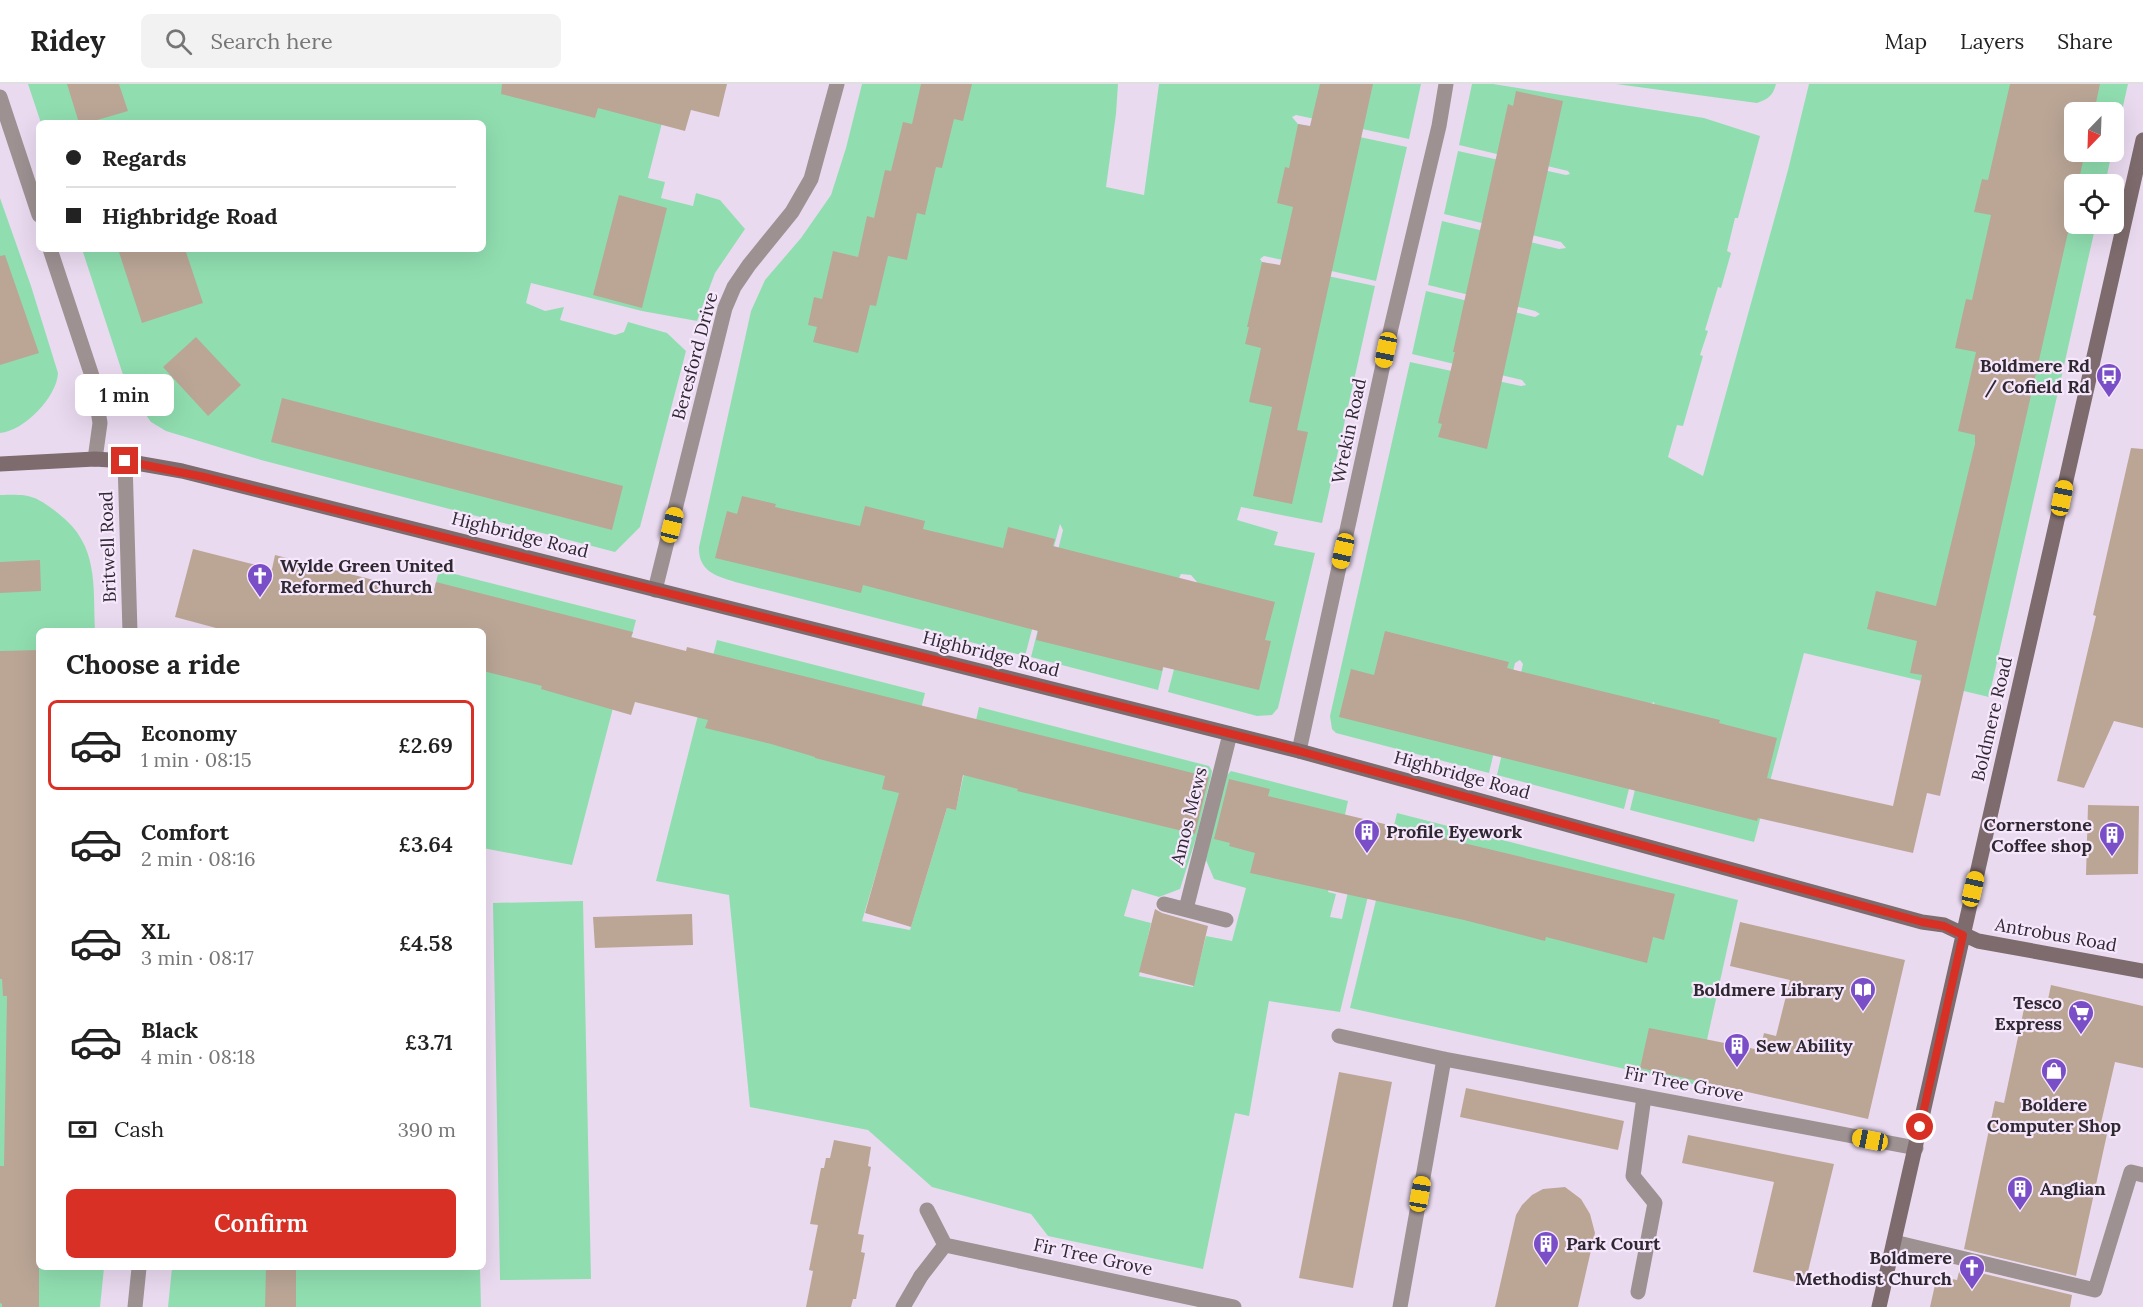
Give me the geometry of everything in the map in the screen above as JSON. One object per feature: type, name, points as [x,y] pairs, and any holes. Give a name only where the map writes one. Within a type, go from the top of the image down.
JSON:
[{"type":"street","name":"Beresford Drive","points":[[655,590],[725,308],[734,287],[748,265],[792,212],[811,179],[837,84]]},
{"type":"street","name":"Wrekin Road","points":[[1299,751],[1386,351],[1439,126],[1446,84]]},
{"type":"street","points":[[0,97],[36,206]]},
{"type":"street","name":"Boldmere Road","points":[[1879,1307],[2143,140]]},
{"type":"street","points":[[51,252],[93,378],[100,423],[95,459]]},
{"type":"street","name":"Highbridge Road","points":[[0,464],[95,459],[125,461],[182,471],[1299,751],[1922,922],[1944,926],[1963,935]]},
{"type":"street","name":"Britwell Road","points":[[125,461],[130,628]]},
{"type":"street","name":"Amos Mews","points":[[1186,909],[1230,734]]},
{"type":"street","points":[[1164,904],[1226,920]]},
{"type":"street","name":"Antrobus Road","points":[[1963,935],[1978,941],[2143,971]]},
{"type":"street","name":"Fir Tree Grove","points":[[1340,1036],[1444,1059],[1916,1148]]},
{"type":"street","points":[[1400,1307],[1444,1059]]},
{"type":"street","points":[[1638,1292],[1655,1203],[1633,1176],[1644,1096]]},
{"type":"street","points":[[1894,1242],[2095,1290],[2131,1172],[2143,1175]]},
{"type":"street","points":[[903,1307],[921,1276],[945,1245],[927,1210]]},
{"type":"street","name":"Fir Tree Grove","points":[[945,1245],[1234,1307]]},
{"type":"street","points":[[135,1307],[139,1270]]},
{"type":"green space","points":[[28,84],[667,84],[662,123],[648,178],[665,182],[661,198],[693,206],[696,193],[720,200],[745,229],[715,273],[697,321],[642,311],[531,283],[526,303],[545,311],[564,307],[560,320],[615,335],[624,332],[628,322],[667,333],[686,351],[640,527],[615,552],[261,460],[166,431],[151,422],[128,390],[83,252],[486,252],[486,120],[40,120]]},
{"type":"green space","points":[[862,84],[1118,84],[1106,187],[1144,195],[1159,84],[1421,84],[1409,139],[1296,115],[1292,117],[1298,124],[1407,147],[1376,281],[1264,256],[1260,259],[1262,262],[1375,286],[1322,523],[1241,507],[1237,520],[1278,532],[1274,545],[1315,553],[1278,708],[1272,715],[1257,716],[1168,692],[1197,582],[1191,575],[1181,574],[1179,578],[1184,580],[1158,690],[1031,657],[1063,530],[1060,524],[1025,656],[739,583],[711,572],[702,563],[699,547],[751,311],[765,280],[801,238],[831,195],[846,148]]},
{"type":"green space","points":[[1472,84],[1493,84],[1704,118],[1760,136],[1738,218],[1735,218],[1727,251],[1731,253],[1705,330],[1708,331],[1700,355],[1703,356],[1683,426],[1677,425],[1668,457],[1703,476],[1788,170],[1809,84],[2128,84],[2124,102],[2064,102],[2064,162],[2110,162],[2107,174],[2064,174],[2064,234],[2094,234],[1989,697],[1804,653],[1754,842],[1630,810],[1655,708],[1654,702],[1650,704],[1624,809],[1497,775],[1523,664],[1520,660],[1515,663],[1489,773],[1336,733],[1332,729],[1330,716],[1410,362],[1521,386],[1526,385],[1522,380],[1412,354],[1426,291],[1535,317],[1540,314],[1428,285],[1442,221],[1559,249],[1566,248],[1561,242],[1444,214],[1458,151],[1570,174],[1568,171],[1459,145]]},
{"type":"green space","points":[[1616,84],[1776,84],[1770,96],[1757,103]]},
{"type":"green space","points":[[0,198],[58,373],[52,392],[38,411],[19,426],[0,433]]},
{"type":"green space","points":[[0,495],[18,495],[32,497],[44,503],[72,526],[81,539],[91,567],[95,628],[36,628],[36,1270],[104,1270],[100,1307],[0,1307]]},
{"type":"green space","points":[[439,570],[636,620],[572,865],[486,849],[486,628],[425,628]]},
{"type":"green space","points":[[717,640],[925,693],[900,793],[862,921],[910,930],[947,808],[956,809],[979,707],[1209,766],[1212,771],[1197,835],[1180,889],[1159,897],[1132,889],[1124,916],[1151,923],[1139,976],[1193,987],[1206,936],[1232,941],[1246,888],[1214,879],[1206,860],[1224,778],[1231,771],[1348,801],[1328,892],[1336,894],[1330,917],[1342,919],[1349,887],[1369,892],[1340,1012],[1269,1001],[1249,1116],[1235,1113],[1203,1269],[1048,1236],[1031,1214],[932,1187],[868,1130],[750,1107],[729,895],[656,881]]},
{"type":"green space","points":[[1397,813],[1738,900],[1697,1085],[1350,1008]]},
{"type":"green space","points":[[583,901],[591,1279],[500,1280],[493,903]]},
{"type":"green space","points":[[172,1270],[480,1270],[481,1307],[168,1307]]},
{"type":"building","points":[[67,84],[119,84],[128,111],[97,120],[78,120]]},
{"type":"building","points":[[502,84],[727,84],[719,117],[691,110],[685,131],[598,108],[595,118],[501,94]]},
{"type":"building","points":[[921,84],[972,84],[963,121],[954,119],[942,168],[936,167],[925,215],[917,213],[907,260],[888,256],[876,306],[870,305],[858,353],[813,342],[817,327],[808,325],[814,297],[822,299],[833,251],[858,257],[867,216],[874,218],[885,170],[891,171],[903,122],[912,124]]},
{"type":"building","points":[[1320,84],[1373,84],[1297,430],[1308,432],[1292,504],[1253,496],[1272,407],[1249,402],[1261,348],[1245,344],[1262,262],[1280,265],[1293,207],[1277,203],[1285,167],[1289,168],[1298,124],[1310,126]]},
{"type":"building","points":[[2010,84],[2100,84],[2096,102],[2064,102],[2064,162],[2083,162],[2080,174],[2064,174],[2064,234],[2068,234],[1940,796],[1927,793],[1913,853],[1758,818],[1757,821],[1339,717],[1351,669],[1374,675],[1385,631],[1509,662],[1507,668],[1720,720],[1719,723],[1777,738],[1767,778],[1893,806],[1922,675],[1910,673],[1917,641],[1867,629],[1876,591],[1936,606],[1975,444],[1975,435],[1958,431],[1976,352],[1955,348],[1966,299],[1972,300],[1991,215],[1974,212],[1982,179],[1988,180]]},
{"type":"building","points":[[1516,91],[1563,101],[1487,449],[1438,437],[1442,424],[1438,423],[1508,104],[1513,106]]},
{"type":"building","points":[[619,195],[667,208],[642,308],[593,295]]},
{"type":"building","points":[[119,252],[186,252],[203,303],[142,323]]},
{"type":"building","points":[[5,255],[39,353],[0,365],[0,256]]},
{"type":"building","points":[[196,337],[241,385],[208,416],[163,367]]},
{"type":"building","points":[[282,398],[623,486],[612,530],[271,442]]},
{"type":"building","points":[[2131,448],[2143,449],[2143,728],[2114,721],[2084,788],[2057,781],[2096,616],[2093,615]]},
{"type":"building","points":[[742,496],[776,504],[775,507],[860,526],[865,506],[925,521],[923,529],[1003,548],[1008,527],[1055,539],[1053,546],[1275,602],[1265,640],[1271,641],[1259,690],[1163,667],[1162,671],[1036,640],[1038,631],[863,585],[861,593],[715,558],[727,511],[737,514]]},
{"type":"building","points":[[193,549],[272,569],[275,555],[433,595],[436,582],[633,632],[631,637],[686,651],[687,647],[1209,777],[1195,834],[1017,791],[1018,789],[963,775],[956,810],[947,808],[911,927],[865,913],[899,793],[882,789],[885,776],[705,728],[708,720],[635,702],[631,715],[541,689],[542,686],[486,672],[486,628],[216,628],[175,617]]},
{"type":"building","points":[[40,560],[41,591],[0,593],[0,562]]},
{"type":"building","points":[[36,650],[36,1270],[39,1270],[39,1307],[2,1307],[0,1303],[0,1166],[4,1166],[7,996],[3,996],[2,979],[0,979],[0,651]]},
{"type":"building","points":[[1229,779],[1270,789],[1268,796],[1675,894],[1664,940],[1653,937],[1647,963],[1546,937],[1545,941],[1464,920],[1250,873],[1255,853],[1214,839]]},
{"type":"building","points":[[2088,805],[2139,806],[2138,874],[2086,875]]},
{"type":"building","points":[[1155,909],[1208,926],[1194,986],[1139,972]]},
{"type":"building","points":[[692,914],[693,945],[595,948],[593,917]]},
{"type":"building","points":[[1740,922],[1905,960],[1868,1119],[1640,1068],[1649,1028],[1760,1050],[1764,1033],[1776,1036],[1790,980],[1730,966]]},
{"type":"building","points":[[2051,985],[2143,1006],[2143,1068],[2115,1062],[2101,1123],[2109,1125],[2076,1276],[1964,1249],[1995,1101],[2004,1103],[2025,1004],[2046,1009]]},
{"type":"building","points":[[1339,1072],[1392,1082],[1353,1288],[1299,1278]]},
{"type":"building","points":[[1466,1088],[1624,1121],[1618,1150],[1460,1117]]},
{"type":"building","points":[[1688,1135],[1834,1164],[1805,1284],[1753,1272],[1774,1182],[1682,1163]]},
{"type":"building","points":[[834,1140],[871,1147],[868,1166],[871,1167],[858,1234],[864,1235],[861,1252],[865,1253],[856,1299],[853,1299],[851,1307],[806,1307],[813,1271],[809,1270],[818,1225],[810,1224],[821,1168],[824,1168],[826,1158],[830,1158]]},
{"type":"building","name":"Park Court","points":[[1565,1187],[1581,1199],[1590,1214],[1595,1233],[1578,1307],[1495,1307],[1516,1215],[1532,1195],[1543,1189]]},
{"type":"building","name":"Boldmere Methodist Church","points":[[1960,1268],[2072,1295],[2070,1307],[1930,1307],[1937,1276],[1957,1280]]},
{"type":"building","points":[[266,1270],[296,1270],[296,1307],[265,1307]]},
{"type":"place","name":"Boldmere Rd / Cofield Rd","points":[[2109,399]]},
{"type":"place","name":"Wylde Green United Reformed Church","points":[[260,599]]},
{"type":"place","name":"Profile Eyework","points":[[1367,855]]},
{"type":"place","name":"Cornerstone Coffee shop","points":[[2112,858]]},
{"type":"place","name":"Boldmere Library","points":[[1863,1013]]},
{"type":"place","name":"Tesco Express","points":[[2081,1036]]},
{"type":"place","name":"Sew Ability","points":[[1737,1069]]},
{"type":"place","name":"Boldere Computer Shop","points":[[2054,1094]]},
{"type":"place","name":"Anglian","points":[[2020,1212]]},
{"type":"place","name":"Park Court","points":[[1546,1267]]},
{"type":"place","name":"Boldmere Methodist Church","points":[[1972,1291]]},
{"type":"route","points":[[125,461],[182,471],[1299,751],[1922,922],[1944,926],[1963,935],[1920,1127]]}]
